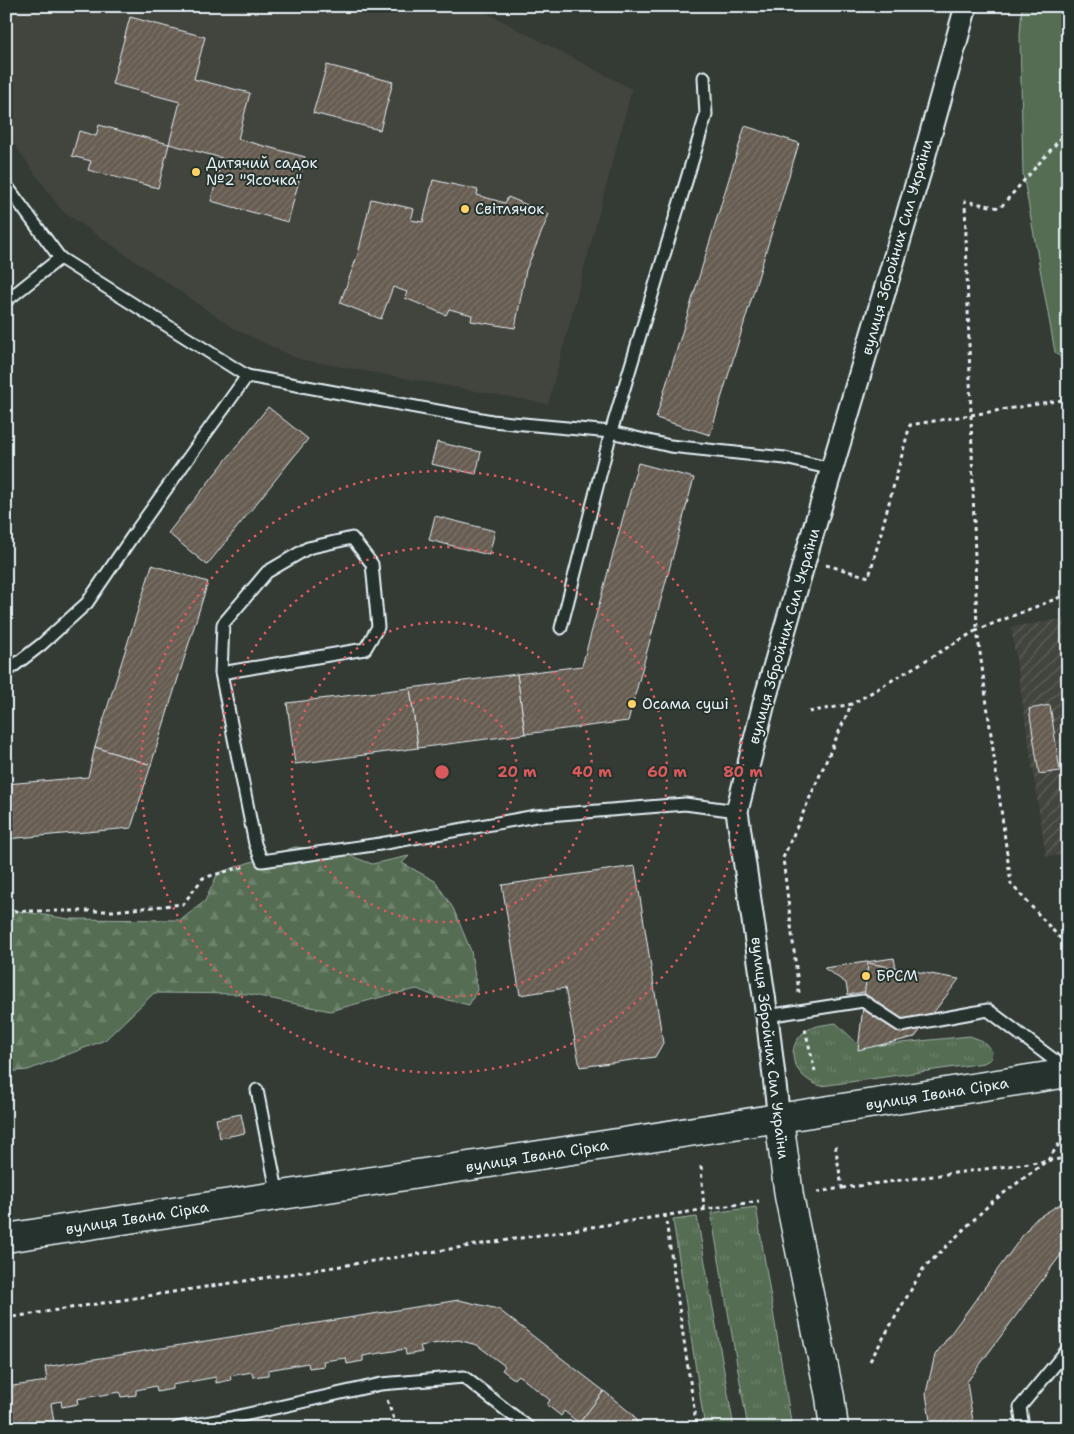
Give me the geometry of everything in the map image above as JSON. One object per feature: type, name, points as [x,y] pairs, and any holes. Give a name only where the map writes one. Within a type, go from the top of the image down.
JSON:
[{"type":"street","name":"вулиця Збройних Сил України","points":[[834,1428],[830,1397],[790,1196],[767,1016],[736,811],[804,559],[922,165],[966,6]]},
{"type":"street","name":"вулиця Івана Сірка","points":[[6,1238],[695,1130],[779,1119],[1068,1072]]},
{"type":"lane","points":[[561,628],[611,432],[706,115],[704,77]]},
{"type":"lane","points":[[6,185],[60,258],[248,376],[492,421],[611,432],[670,446],[785,458],[832,469]]},
{"type":"lane","points":[[6,301],[60,258]]},
{"type":"lane","points":[[6,672],[42,644],[87,603],[248,376]]},
{"type":"lane","points":[[221,673],[365,649],[378,627],[372,564],[352,538],[308,548],[267,572],[223,624],[221,673],[255,844],[262,861],[380,844],[536,816],[685,804],[736,811]]},
{"type":"lane","points":[[767,1016],[863,1002],[901,1026],[988,1010],[1068,1072]]},
{"type":"lane","points":[[257,1090],[278,1196]]},
{"type":"lane","points":[[1023,1428],[1020,1407],[1068,1349]]},
{"type":"lane","points":[[178,1428],[381,1384],[464,1377],[529,1428]]},
{"type":"path","points":[[1068,130],[1000,208],[965,201],[977,630],[1011,884],[1068,947]]},
{"type":"path","points":[[804,559],[869,577],[910,425],[1068,399]]},
{"type":"path","points":[[809,712],[852,704],[977,630],[1068,594]]},
{"type":"path","points":[[816,1071],[801,1011],[783,858],[852,704]]},
{"type":"path","points":[[6,911],[113,911],[183,904],[203,878],[262,861]]},
{"type":"path","points":[[870,1361],[923,1269],[992,1202],[1048,1160],[1068,1131]]},
{"type":"path","points":[[835,1144],[842,1188]]},
{"type":"path","points":[[817,1192],[1068,1158]]},
{"type":"path","points":[[702,1166],[704,1210]]},
{"type":"path","points":[[6,1318],[758,1201]]},
{"type":"path","points":[[665,1214],[698,1428]]},
{"type":"path","points":[[381,1384],[397,1428]]},
{"type":"shaded area","points":[[22,6],[489,6],[485,12],[632,89],[548,404],[298,359],[235,329],[62,211],[6,133],[6,11]]},
{"type":"shaded area","points":[[1068,618],[1068,854],[1046,857],[1011,627]]},
{"type":"green space","points":[[1022,6],[1068,6],[1068,365],[1055,352],[1023,174],[1020,35]]},
{"type":"green space","points":[[295,847],[335,850],[372,864],[409,856],[402,863],[435,881],[453,908],[471,951],[477,990],[469,1005],[439,998],[417,989],[330,1011],[249,994],[154,993],[105,1040],[28,1070],[6,1072],[6,909],[69,919],[181,920],[205,901],[218,873]]},
{"type":"green space","points":[[836,1023],[861,1047],[970,1036],[983,1041],[992,1051],[991,1059],[984,1063],[821,1086],[812,1083],[799,1071],[793,1057],[794,1049],[803,1033],[810,1028]]},
{"type":"green space","points":[[756,1207],[792,1428],[748,1428],[711,1213]]},
{"type":"green space","points":[[697,1217],[734,1428],[705,1428],[673,1220]]},
{"type":"building","points":[[130,17],[205,37],[194,79],[250,93],[238,139],[305,157],[288,222],[211,201],[222,158],[169,144],[180,102],[112,84]]},
{"type":"building","points":[[327,65],[393,82],[380,130],[313,113]]},
{"type":"building","points":[[99,125],[169,144],[158,188],[88,170],[91,161],[72,156],[79,131],[96,136]]},
{"type":"building","points":[[745,126],[799,143],[710,435],[656,418]]},
{"type":"building","points":[[433,180],[478,190],[477,195],[505,203],[508,197],[549,214],[526,270],[515,328],[471,321],[472,315],[449,309],[446,315],[405,298],[407,292],[393,287],[381,319],[340,303],[358,254],[371,199],[414,209],[411,220],[423,222]]},
{"type":"building","points":[[268,407],[308,439],[207,565],[168,533]]},
{"type":"building","points":[[437,442],[481,452],[476,474],[431,464]]},
{"type":"building","points":[[638,463],[694,478],[628,721],[525,734],[517,674],[582,666]]},
{"type":"building","points":[[435,516],[495,531],[489,555],[429,540]]},
{"type":"building","points":[[152,565],[208,582],[151,765],[95,747]]},
{"type":"building","points":[[517,674],[525,734],[418,748],[410,688]]},
{"type":"building","points":[[410,688],[418,748],[295,764],[287,703]]},
{"type":"building","points":[[1050,705],[1060,771],[1039,774],[1029,709]]},
{"type":"building","points":[[95,747],[151,765],[131,828],[6,839],[6,784],[88,777]]},
{"type":"building","points":[[635,866],[663,1043],[655,1057],[580,1067],[565,988],[520,995],[502,885]]},
{"type":"building","name":"БРСМ","points":[[894,958],[899,985],[848,995],[846,983],[824,968]]},
{"type":"building","points":[[868,963],[959,979],[915,1037],[858,1050]]},
{"type":"building","points":[[241,1114],[245,1133],[220,1138],[216,1119]]},
{"type":"building","points":[[1068,1201],[1068,1245],[967,1382],[974,1428],[931,1428],[926,1393],[935,1355],[1034,1220]]},
{"type":"building","points":[[459,1300],[498,1309],[604,1391],[579,1423],[564,1411],[561,1416],[547,1405],[550,1400],[518,1375],[514,1379],[502,1370],[505,1366],[477,1345],[458,1340],[420,1346],[422,1352],[406,1355],[405,1349],[363,1356],[363,1361],[347,1364],[346,1358],[323,1361],[324,1366],[309,1368],[308,1363],[268,1370],[268,1375],[253,1377],[252,1372],[230,1376],[231,1380],[216,1383],[216,1377],[172,1385],[172,1389],[157,1392],[156,1386],[136,1390],[136,1395],[121,1397],[120,1392],[77,1399],[78,1404],[62,1407],[61,1401],[51,1403],[54,1422],[43,1424],[43,1428],[6,1428],[6,1387],[47,1381],[45,1367]]},
{"type":"building","points":[[604,1391],[633,1415],[640,1428],[585,1428],[579,1423]]},
{"type":"place","name":"Дитячий садок №2 \"Ясочка\"","points":[[196,172]]},
{"type":"place","name":"Світлячок","points":[[465,209]]},
{"type":"place","name":"Осама суші","points":[[632,704]]},
{"type":"place","name":"БРСМ","points":[[866,976]]}]
